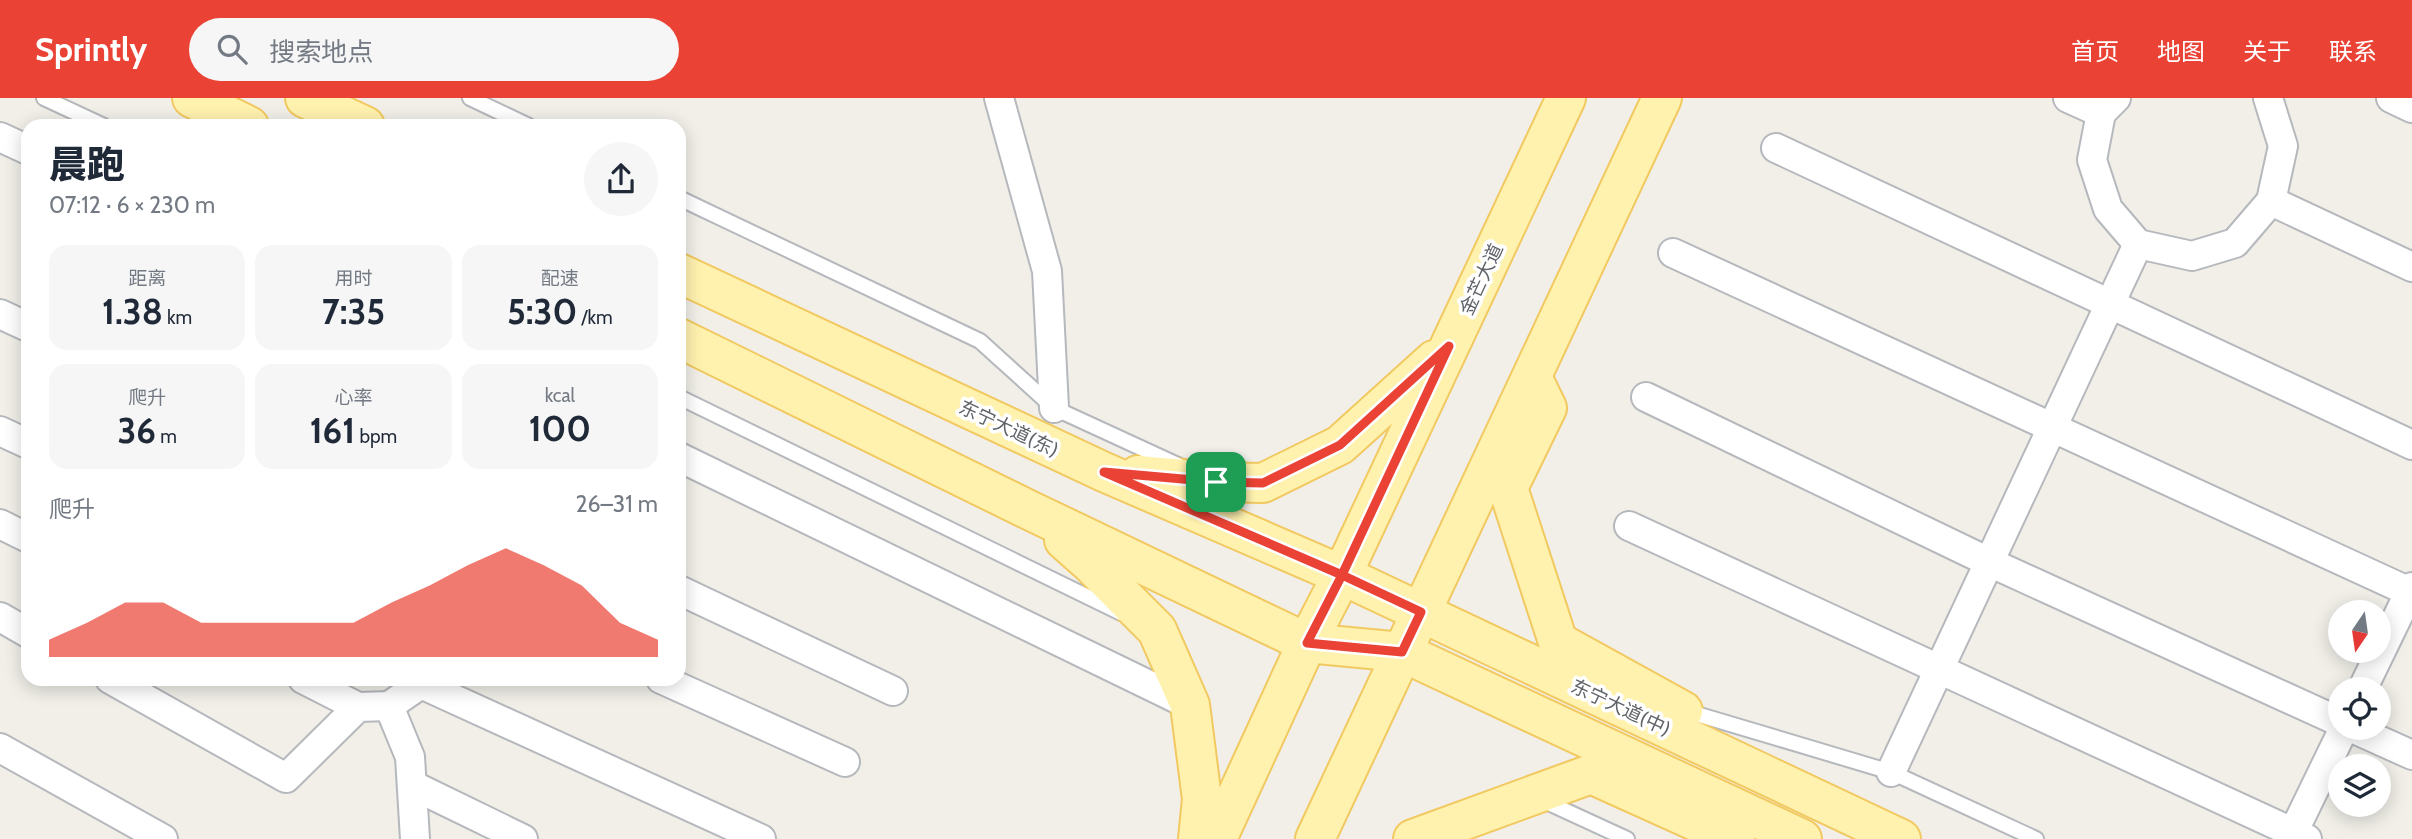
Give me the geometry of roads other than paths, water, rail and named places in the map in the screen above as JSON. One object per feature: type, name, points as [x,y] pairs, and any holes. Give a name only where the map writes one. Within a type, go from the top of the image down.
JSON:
[{"type":"main road","points":[[192,98],[235,119]]},
{"type":"main road","points":[[305,98],[350,119]]},
{"type":"main road","name":"金芒大道","points":[[1217,839],[1566,98]]},
{"type":"main road","points":[[1315,839],[1662,98]]},
{"type":"main road","name":"东宁大道(东)","points":[[686,276],[1104,472],[1342,575]]},
{"type":"main road","points":[[686,341],[1307,643],[1402,652],[1802,839]]},
{"type":"main road","points":[[1104,472],[1216,482],[1263,483],[1340,445],[1449,346]]},
{"type":"main road","points":[[1531,377],[1547,408],[1508,488],[1558,642],[1682,709],[1704,746]]},
{"type":"main road","points":[[1031,511],[1090,563],[1157,630],[1190,705],[1202,799],[1198,839]]},
{"type":"main road","name":"东宁大道(中)","points":[[1342,575],[1901,839]]},
{"type":"main road","points":[[1413,839],[1591,774],[1735,839]]},
{"type":"main road","points":[[1796,839],[1802,839]]},
{"type":"street","points":[[999,98],[1047,271],[1054,408]]},
{"type":"street","points":[[2068,98],[2108,106],[2092,160],[2108,209],[2138,244],[2192,256],[2235,243],[2271,201],[2283,146],[2268,98]]},
{"type":"street","points":[[2391,98],[2412,108]]},
{"type":"street","points":[[0,136],[21,146]]},
{"type":"street","points":[[1776,148],[2412,445]]},
{"type":"street","points":[[2271,201],[2412,267]]},
{"type":"street","points":[[1891,772],[2138,244]]},
{"type":"street","points":[[1673,253],[2411,590],[2368,677]]},
{"type":"street","points":[[0,314],[21,324]]},
{"type":"street","points":[[1646,397],[1989,562],[2328,717]]},
{"type":"street","points":[[0,431],[21,441]]},
{"type":"street","points":[[686,460],[1190,705]]},
{"type":"street","points":[[0,524],[21,534]]},
{"type":"street","points":[[1629,526],[2297,837],[2339,740]]},
{"type":"street","points":[[686,593],[893,691]]},
{"type":"street","points":[[0,617],[21,629]]},
{"type":"street","points":[[122,686],[286,778],[358,707]]},
{"type":"street","points":[[317,686],[358,707],[389,706],[415,686]]},
{"type":"street","points":[[433,686],[761,839]]},
{"type":"street","points":[[677,686],[845,762]]},
{"type":"street","points":[[389,706],[410,757],[415,839]]},
{"type":"street","points":[[2379,740],[2412,755]]},
{"type":"street","points":[[0,748],[163,839]]},
{"type":"street","points":[[412,785],[523,839]]},
{"type":"street","points":[[1183,839],[1202,799]]},
{"type":"lane","points":[[44,98],[89,119]]},
{"type":"lane","points":[[470,98],[514,119]]},
{"type":"lane","name":"东宁大道(东)","points":[[686,201],[980,341],[1054,408],[1216,482]]},
{"type":"lane","points":[[686,400],[1157,630]]},
{"type":"lane","name":"东宁大道(中)","points":[[1682,709],[1891,772],[2036,839]]},
{"type":"lane","points":[[1532,795],[1627,839]]}]
